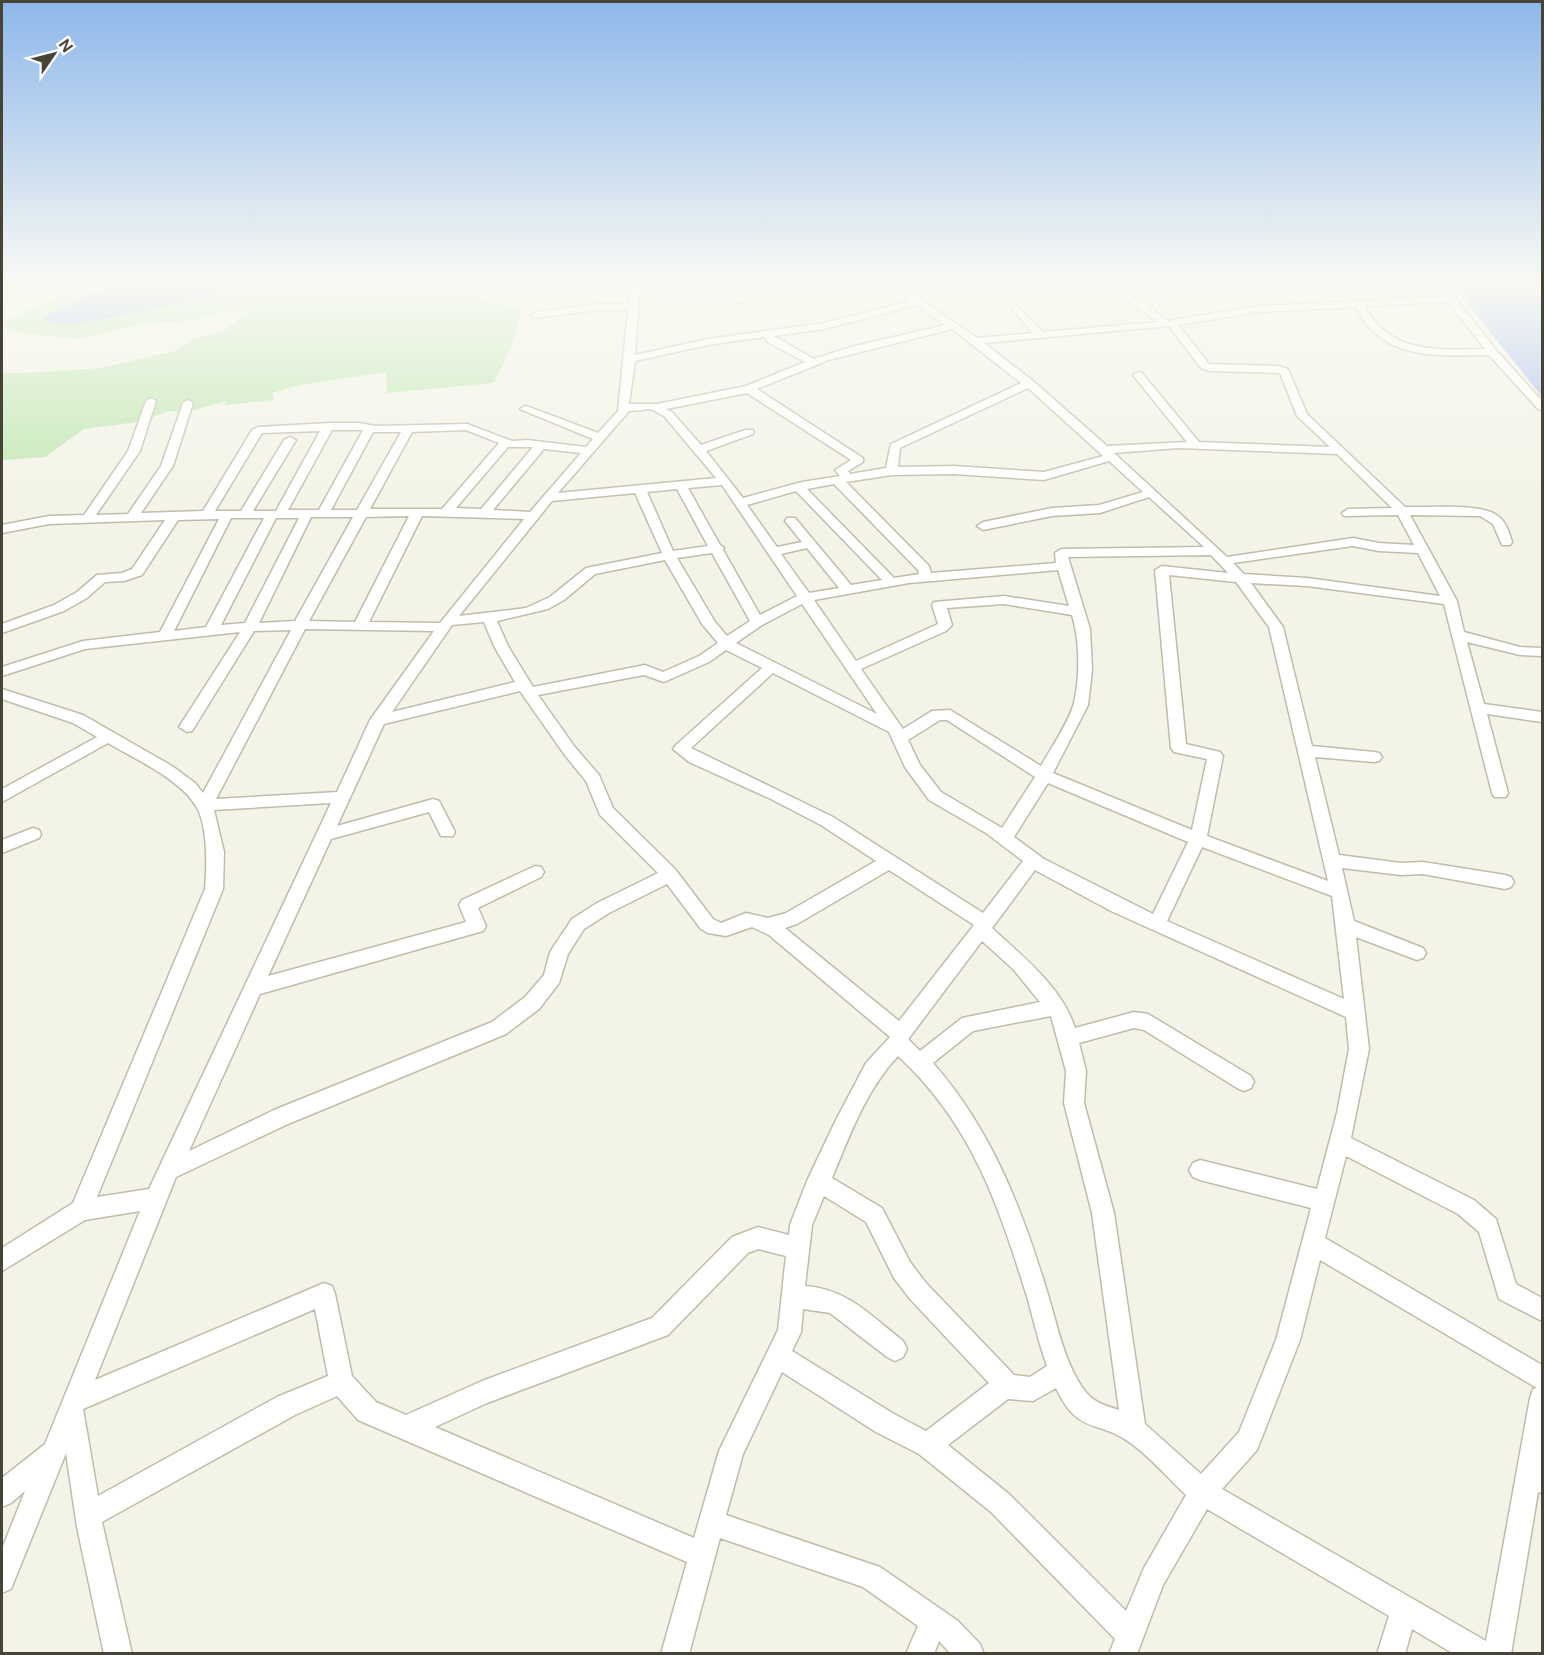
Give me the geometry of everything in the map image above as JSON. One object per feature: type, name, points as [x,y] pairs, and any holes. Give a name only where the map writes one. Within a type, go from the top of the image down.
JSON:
[{"type":"street","points":[[2,1581],[156,1198],[378,720],[446,624],[548,498],[623,412],[630,362]]},
{"type":"street","points":[[777,1355],[885,1423],[928,1445],[1000,1503],[1127,1644],[1153,1577],[1203,1491],[1248,1441],[1288,1340],[1339,1142],[1359,1049],[1345,925],[1332,860],[1276,627],[1251,590],[1219,556],[1029,383],[1002,362]]},
{"type":"street","points":[[1202,362],[1210,368],[1284,371],[1302,416],[1401,510],[1450,602],[1500,793]]},
{"type":"street","points":[[1501,362],[1542,407]]},
{"type":"street","points":[[623,408],[658,407],[749,389],[814,363]]},
{"type":"street","points":[[1138,375],[1195,445]]},
{"type":"street","points":[[892,471],[895,446],[1029,383]]},
{"type":"street","points":[[749,389],[859,460],[841,470],[842,479],[924,569],[926,578]]},
{"type":"street","points":[[88,519],[134,451],[151,400]]},
{"type":"street","points":[[132,517],[167,466],[188,403]]},
{"type":"street","points":[[658,407],[668,414],[725,481],[897,734],[913,767],[935,796],[1004,838],[1033,860],[1117,906],[1355,1012]]},
{"type":"street","points":[[525,409],[600,438]]},
{"type":"street","points":[[207,515],[258,430],[330,426],[359,426],[369,429],[467,427],[506,442],[589,451]]},
{"type":"street","points":[[211,631],[276,514],[321,437],[330,426]]},
{"type":"street","points":[[323,513],[369,429]]},
{"type":"street","points":[[205,805],[300,625],[408,429]]},
{"type":"street","points":[[699,450],[749,432]]},
{"type":"street","points":[[245,514],[290,440]]},
{"type":"street","points":[[446,512],[506,442]]},
{"type":"street","points":[[485,512],[541,445]]},
{"type":"street","points":[[740,503],[799,487],[892,471],[954,470],[1044,476],[1108,454],[1195,445],[1340,451]]},
{"type":"street","points":[[548,498],[725,481]]},
{"type":"street","points":[[681,486],[718,548],[757,622]]},
{"type":"street","points":[[799,487],[891,582]]},
{"type":"street","points":[[640,490],[669,555],[709,624],[726,645],[897,734]]},
{"type":"street","points":[[983,526],[1053,512],[1100,508],[1151,493]]},
{"type":"street","points":[[1348,513],[1401,510],[1481,512],[1492,515],[1499,521],[1506,542]]},
{"type":"street","points":[[2,529],[49,520],[245,514],[485,512],[534,516]]},
{"type":"street","points":[[187,728],[250,627],[308,513]]},
{"type":"street","points":[[360,626],[417,513]]},
{"type":"street","points":[[165,635],[227,515]]},
{"type":"street","points":[[2,628],[59,608],[82,595],[102,578],[124,577],[137,572],[174,516]]},
{"type":"street","points":[[791,522],[847,589]]},
{"type":"street","points":[[1004,838],[1032,798],[1081,705],[1085,670],[1083,629],[1061,553],[1219,556],[1353,542],[1379,547],[1423,549]]},
{"type":"street","points":[[773,552],[809,544]]},
{"type":"street","points":[[3,670],[83,645],[165,635],[300,625],[446,624],[489,618],[534,609],[556,600],[582,575],[591,571],[669,555],[718,548]]},
{"type":"street","points":[[378,720],[526,689],[645,670],[664,676],[704,659],[757,622],[804,598],[891,582],[1063,566]]},
{"type":"street","points":[[1156,924],[1198,839],[1215,756],[1179,748],[1162,570],[1239,579],[1308,582],[1450,602]]},
{"type":"street","points":[[990,573],[1004,600]]},
{"type":"street","points":[[852,668],[941,628],[945,625],[939,605],[1004,600],[1078,612]]},
{"type":"street","points":[[489,618],[501,646],[526,689],[568,750],[593,779],[606,811],[669,874],[699,914],[715,929],[723,931],[745,921],[753,920],[775,930],[900,1038],[955,1100],[985,1150],[1013,1218],[1061,1371],[1075,1398],[1089,1414],[1100,1419],[1118,1421],[1134,1430],[1203,1491],[1481,1653]]},
{"type":"street","points":[[1458,635],[1520,651],[1542,652]]},
{"type":"street","points":[[771,667],[681,749],[695,758],[798,805],[890,862],[983,926],[1056,1007],[1061,1015],[1076,1071],[1074,1102],[1103,1214],[1134,1430]]},
{"type":"street","points":[[2,694],[78,719],[166,770],[189,787],[205,805],[216,852],[213,889],[81,1210]]},
{"type":"street","points":[[1478,708],[1542,717]]},
{"type":"street","points":[[897,734],[937,715],[950,715],[1044,775],[1198,839],[1339,892]]},
{"type":"street","points":[[2,796],[108,737]]},
{"type":"street","points":[[1306,751],[1374,757]]},
{"type":"street","points":[[205,805],[342,797]]},
{"type":"street","points":[[325,835],[433,805],[447,832]]},
{"type":"street","points":[[2,847],[33,834]]},
{"type":"street","points":[[675,1653],[713,1523],[731,1451],[789,1332],[801,1225],[818,1181],[873,1069],[900,1038],[1033,860]]},
{"type":"street","points":[[1332,860],[1401,869],[1423,868],[1505,882]]},
{"type":"street","points":[[766,926],[791,919],[890,862]]},
{"type":"street","points":[[254,988],[477,926],[468,905],[535,872]]},
{"type":"street","points":[[170,1170],[281,1117],[499,1028],[532,1002],[552,978],[559,952],[578,924],[603,908],[657,883],[669,874]]},
{"type":"street","points":[[1345,925],[1417,953]]},
{"type":"street","points":[[921,1062],[969,1024],[1056,1007]]},
{"type":"street","points":[[1068,1038],[1134,1020],[1148,1022],[1244,1082]]},
{"type":"street","points":[[1339,1142],[1466,1207],[1488,1226],[1507,1290],[1542,1310]]},
{"type":"street","points":[[1200,1170],[1324,1201]]},
{"type":"street","points":[[818,1181],[874,1215],[902,1270],[912,1284],[1008,1386]]},
{"type":"street","points":[[2,1260],[81,1210],[156,1198]]},
{"type":"street","points":[[406,1428],[482,1393],[660,1327],[740,1245],[758,1238],[797,1248]]},
{"type":"street","points":[[1313,1243],[1542,1378]]},
{"type":"street","points":[[73,1405],[324,1294],[341,1382],[367,1411],[703,1555]]},
{"type":"street","points":[[792,1297],[822,1299],[836,1303],[895,1349]]},
{"type":"street","points":[[928,1445],[999,1390],[1008,1386],[1033,1389],[1061,1371]]},
{"type":"street","points":[[88,1516],[286,1406],[341,1382]]},
{"type":"street","points":[[1497,1653],[1536,1478],[1542,1398]]},
{"type":"street","points":[[73,1405],[88,1516],[118,1653]]},
{"type":"street","points":[[2,1494],[54,1451]]},
{"type":"street","points":[[713,1523],[871,1576],[948,1631],[970,1653]]},
{"type":"street","points":[[1391,1653],[1405,1610]]},
{"type":"street","points":[[920,1653],[933,1621]]},
{"type":"green space","points":[[126,362],[504,362],[493,383],[387,393],[386,372],[300,385],[272,393],[274,400],[225,405],[226,401],[187,412],[170,411],[137,422],[84,429],[45,457],[2,460],[2,373],[101,368]]},
{"type":"water","points":[[1514,362],[1542,362],[1542,397]]}]
